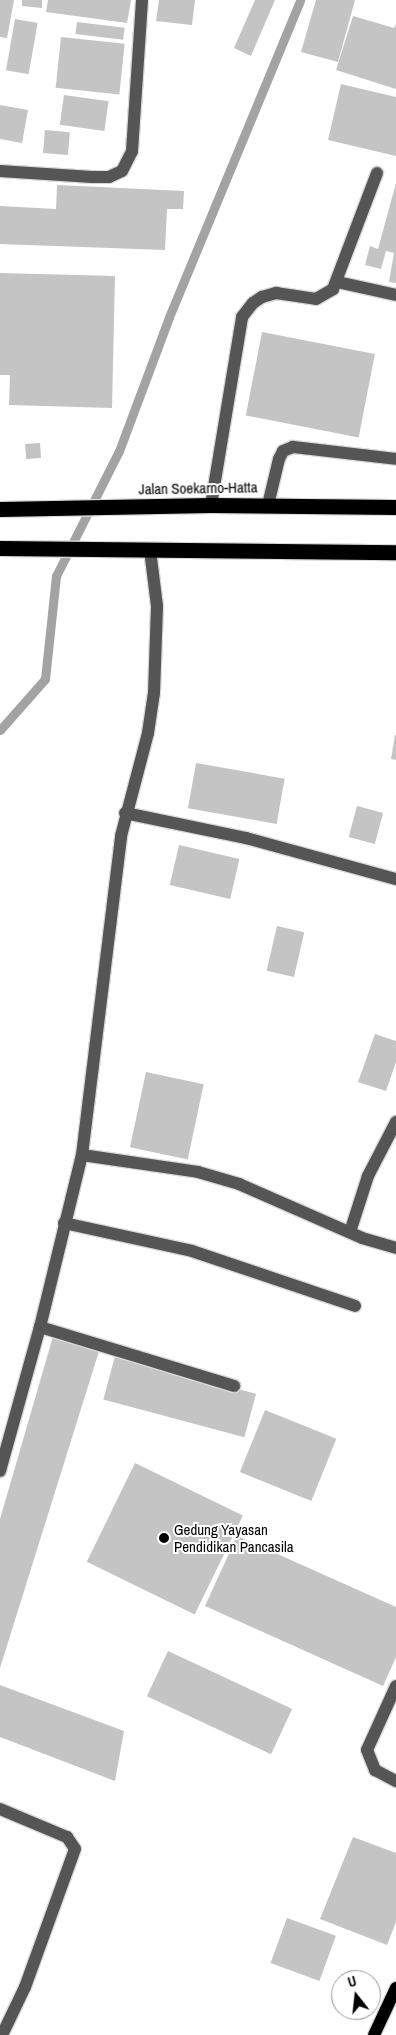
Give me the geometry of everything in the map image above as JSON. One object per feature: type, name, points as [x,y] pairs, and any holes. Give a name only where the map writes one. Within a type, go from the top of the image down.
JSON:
[{"type":"highway","name":"Jalan Soekarno-Hatta","points":[[0,509],[211,505],[396,507]]},
{"type":"highway","points":[[0,548],[396,552]]},
{"type":"main road","points":[[374,2035],[396,1988]]},
{"type":"street","points":[[0,172],[92,177],[109,177],[122,172],[132,151],[142,0]]},
{"type":"street","points":[[211,505],[242,317],[252,303],[262,297],[276,294],[316,299],[328,294],[337,282],[376,173]]},
{"type":"street","points":[[337,282],[396,295]]},
{"type":"street","points":[[268,505],[279,459],[283,451],[293,447],[396,460]]},
{"type":"street","points":[[0,1471],[40,1327],[82,1155],[125,813],[148,734],[154,693],[157,606],[150,550]]},
{"type":"street","points":[[125,813],[246,838],[396,879]]},
{"type":"street","points":[[350,1232],[368,1176],[396,1122]]},
{"type":"street","points":[[82,1155],[198,1172],[239,1184],[350,1232],[396,1248]]},
{"type":"street","points":[[64,1223],[192,1251],[355,1306]]},
{"type":"street","points":[[40,1327],[234,1386]]},
{"type":"street","points":[[396,1686],[367,1750],[375,1770],[396,1781]]},
{"type":"street","points":[[0,1809],[67,1837],[75,1849],[25,1987],[2,2035]]},
{"type":"building","points":[[0,0],[14,0],[7,38],[0,37]]},
{"type":"building","points":[[22,0],[42,0],[42,8],[22,6]]},
{"type":"building","points":[[48,0],[131,0],[127,23],[46,12]]},
{"type":"building","points":[[159,0],[195,0],[192,25],[156,21]]},
{"type":"building","points":[[255,0],[275,0],[251,56],[234,48]]},
{"type":"building","points":[[316,0],[355,0],[338,62],[301,52]]},
{"type":"building","points":[[353,16],[394,28],[396,24],[396,89],[336,70]]},
{"type":"building","points":[[15,19],[38,23],[29,74],[6,70]]},
{"type":"building","points":[[77,22],[125,28],[123,40],[76,34]]},
{"type":"building","points":[[61,37],[125,44],[119,94],[56,88]]},
{"type":"building","points":[[341,84],[396,97],[396,156],[328,140]]},
{"type":"building","points":[[64,95],[109,101],[104,131],[60,125]]},
{"type":"building","points":[[0,105],[28,110],[22,143],[0,139]]},
{"type":"building","points":[[45,130],[70,132],[68,155],[43,153]]},
{"type":"building","points":[[396,183],[396,283],[389,282],[394,253],[386,251],[381,269],[365,265],[370,246],[378,249]]},
{"type":"building","points":[[57,185],[184,191],[183,209],[167,209],[165,250],[0,244],[0,206],[56,209]]},
{"type":"building","points":[[0,273],[115,276],[112,408],[9,405],[10,375],[0,375]]},
{"type":"building","points":[[262,332],[375,354],[359,437],[246,415]]},
{"type":"building","points":[[40,443],[41,458],[26,459],[25,444]]},
{"type":"building","points":[[396,735],[396,760],[391,759]]},
{"type":"building","points":[[196,763],[285,779],[277,824],[188,808]]},
{"type":"building","points":[[357,806],[383,813],[375,844],[349,837]]},
{"type":"building","points":[[179,845],[239,859],[230,899],[170,885]]},
{"type":"building","points":[[277,926],[304,932],[294,977],[267,971]]},
{"type":"building","points":[[375,1034],[396,1041],[396,1062],[386,1091],[358,1082]]},
{"type":"building","points":[[146,1072],[204,1084],[188,1160],[130,1147]]},
{"type":"building","points":[[54,1333],[100,1348],[0,1668],[0,1519]]},
{"type":"building","points":[[115,1356],[256,1394],[244,1437],[103,1399]]},
{"type":"building","points":[[265,1410],[336,1439],[311,1501],[240,1472]]},
{"type":"building","name":"Gedung Yayasan Pendidikan Pancasila","points":[[135,1463],[243,1516],[195,1614],[87,1562]]},
{"type":"building","points":[[237,1536],[396,1607],[396,1657],[383,1686],[205,1606]]},
{"type":"building","points":[[168,1651],[292,1709],[271,1754],[147,1696]]},
{"type":"building","points":[[0,1685],[124,1731],[115,1781],[0,1737]]},
{"type":"building","points":[[353,1837],[396,1853],[396,1922],[387,1945],[320,1919]]},
{"type":"building","points":[[287,1918],[336,1936],[319,1981],[271,1963]]},
{"type":"waterway","points":[[0,730],[45,679],[56,576],[119,451],[169,317],[300,0]]},
{"type":"place","name":"Gedung Yayasan Pendidikan Pancasila","points":[[164,1538]]}]
